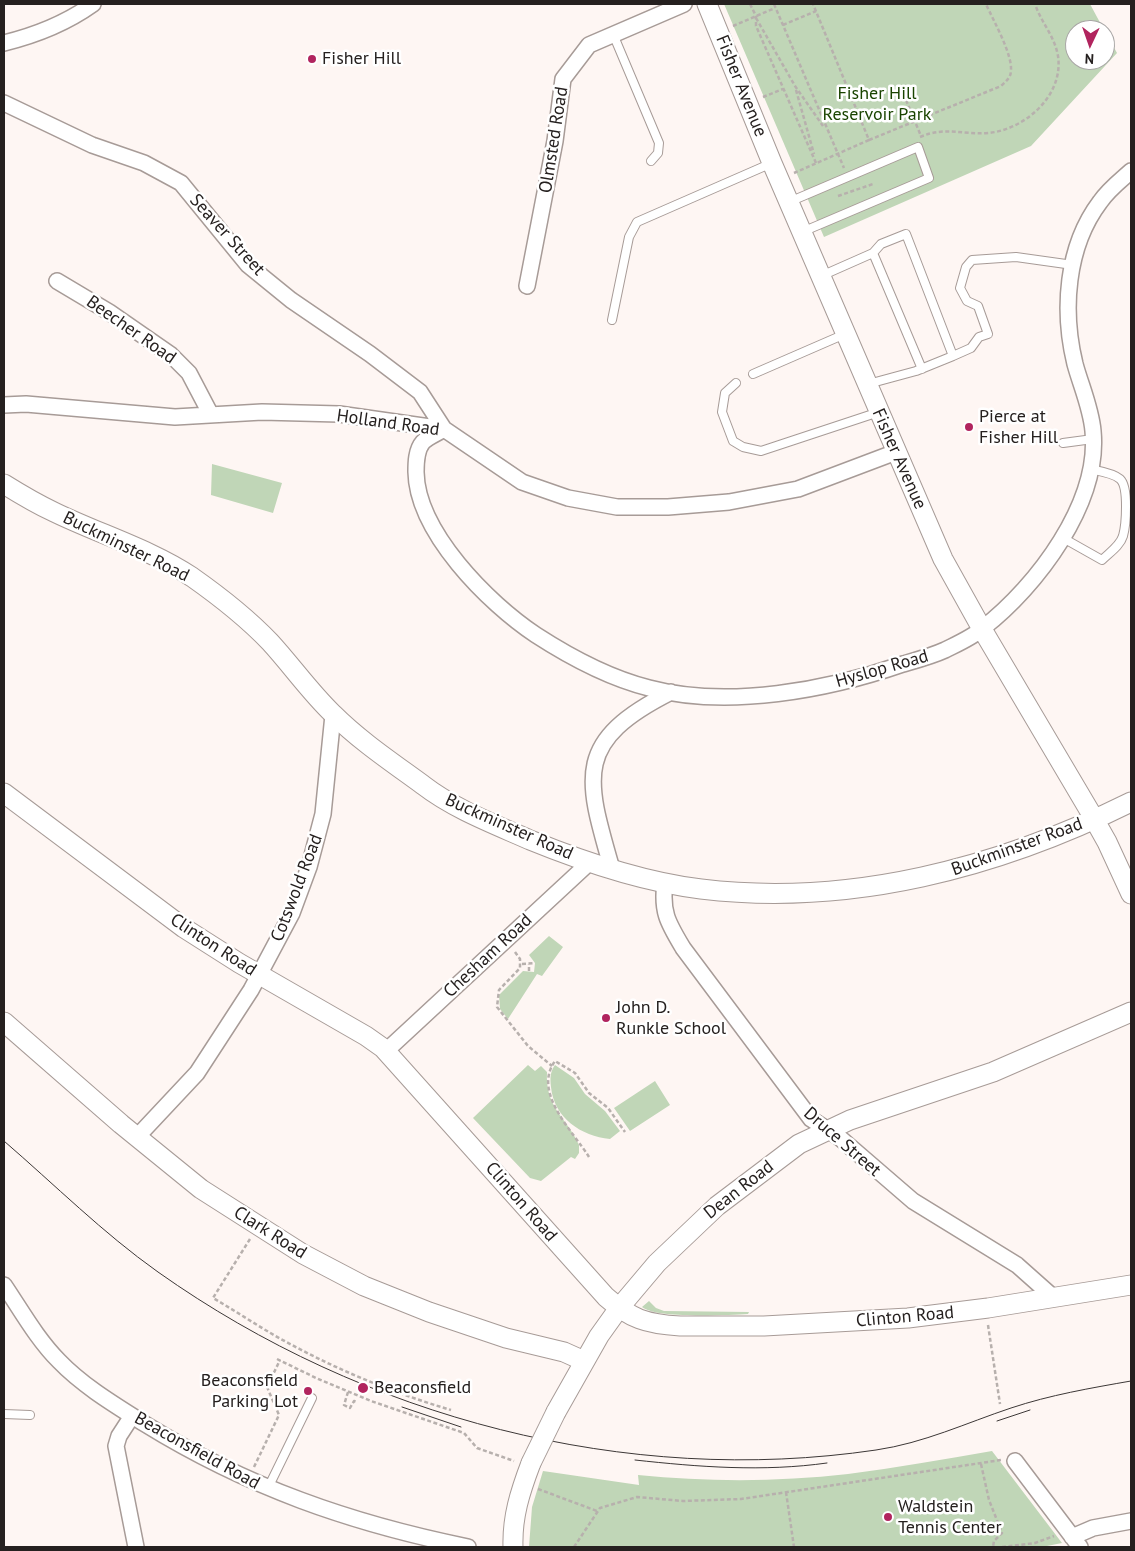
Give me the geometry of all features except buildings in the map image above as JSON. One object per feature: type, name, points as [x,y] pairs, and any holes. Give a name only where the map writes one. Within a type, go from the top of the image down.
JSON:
[{"type":"street","points":[[4,43],[45,31],[74,17],[93,4]]},
{"type":"street","name":"Olmsted Road","points":[[527,286],[555,141],[563,79],[589,45],[684,4]]},
{"type":"street","name":"Fisher Avenue","points":[[707,4],[845,334],[947,566],[982,630],[1095,819],[1131,894]]},
{"type":"street","name":"Seaver Street","points":[[4,103],[92,145],[144,164],[181,183],[248,265],[291,300],[370,354],[420,392],[444,429]]},
{"type":"street","name":"Hyslop Road","points":[[444,429],[422,443],[416,458],[416,487],[426,515],[464,572],[534,634],[598,671],[650,689],[701,696],[749,696],[869,676],[943,651],[982,630],[1007,607],[1042,569],[1063,538],[1084,496],[1090,469],[1093,439],[1088,410],[1068,330],[1068,292],[1073,265],[1085,226],[1101,200],[1131,170]]},
{"type":"street","name":"Beecher Road","points":[[57,281],[109,312],[170,355],[189,373],[211,415]]},
{"type":"street","name":"Holland Road","points":[[4,405],[26,404],[175,417],[262,412],[339,414],[444,429],[522,482],[568,498],[617,507],[668,507],[706,504],[798,489],[896,452]]},
{"type":"street","name":"Buckminster Road","points":[[4,484],[55,513],[99,531],[190,577],[268,640],[333,715],[427,789],[486,821],[565,855],[612,869],[699,889],[809,892],[858,888],[941,874],[1007,855],[1131,802]]},
{"type":"street","points":[[612,869],[593,798],[593,770],[598,756],[612,732],[626,719],[671,692]]},
{"type":"street","name":"Cotswold Road","points":[[138,1137],[197,1073],[260,976],[292,913],[311,858],[323,814],[333,715]]},
{"type":"street","name":"Clinton Road","points":[[4,793],[172,919],[260,976],[361,1033],[386,1051],[602,1292],[619,1308],[637,1320],[655,1324],[764,1326],[908,1318],[1131,1285]]},
{"type":"street","name":"Chesham Road","points":[[386,1051],[590,862]]},
{"type":"street","name":"Druce Street","points":[[665,882],[663,909],[683,948],[807,1114],[912,1201],[1017,1265],[1053,1297]]},
{"type":"street","name":"Dean Road","points":[[513,1547],[514,1518],[522,1462],[556,1412],[584,1361],[619,1308],[680,1239],[717,1206],[799,1144],[828,1130],[885,1108],[993,1072],[1131,1012]]},
{"type":"street","name":"Clark Road","points":[[4,1022],[201,1189],[303,1254],[364,1286],[489,1333],[564,1352],[584,1361]]},
{"type":"street","name":"Beaconsfield Road","points":[[4,1285],[42,1340],[60,1362],[78,1378],[132,1416],[192,1452],[268,1489],[342,1516],[412,1535],[468,1547]]},
{"type":"street","points":[[132,1416],[119,1436],[116,1446],[136,1547]]},
{"type":"street","points":[[1015,1461],[1073,1538],[1093,1528],[1131,1521]]},
{"type":"lane","points":[[613,34],[659,142],[658,153],[651,161]]},
{"type":"lane","points":[[789,202],[918,147],[929,178],[802,232]]},
{"type":"lane","points":[[612,320],[629,237],[638,222],[772,163]]},
{"type":"lane","points":[[821,276],[874,253],[881,244],[906,234],[953,356]]},
{"type":"lane","points":[[874,253],[922,369]]},
{"type":"lane","points":[[867,385],[922,369],[972,348],[979,337],[988,334],[978,306],[967,301],[960,288],[966,267],[972,260],[1016,257],[1073,265]]},
{"type":"lane","points":[[753,374],[845,334]]},
{"type":"lane","points":[[736,383],[725,393],[722,412],[733,441],[743,448],[761,451],[879,412]]},
{"type":"lane","points":[[1064,443],[1093,439]]},
{"type":"lane","points":[[1063,538],[1102,560],[1118,545],[1122,536],[1126,493],[1124,484],[1119,478],[1090,469]]},
{"type":"lane","points":[[268,1489],[312,1398]]},
{"type":"lane","points":[[4,1414],[30,1415]]},
{"type":"path","points":[[750,4],[795,86],[827,131]]},
{"type":"path","points":[[774,4],[844,169]]},
{"type":"path","points":[[813,4],[869,140]]},
{"type":"path","points":[[794,172],[1000,86],[1009,79],[1012,71],[1010,60],[986,4]]},
{"type":"path","points":[[912,140],[935,130],[988,133],[1011,127],[1032,116],[1047,100],[1055,82],[1058,58],[1052,39],[1035,4]]},
{"type":"path","points":[[731,27],[775,8]]},
{"type":"path","points":[[783,25],[816,11]]},
{"type":"path","points":[[756,16],[756,26],[816,163]]},
{"type":"path","points":[[795,86],[816,163]]},
{"type":"path","points":[[761,98],[783,89]]},
{"type":"path","points":[[906,100],[921,136]]},
{"type":"path","points":[[839,171],[853,165]]},
{"type":"path","points":[[838,196],[873,184]]},
{"type":"path","points":[[515,952],[521,964],[520,970],[498,992],[498,1008],[528,1046],[552,1066]]},
{"type":"path","points":[[521,964],[535,963]]},
{"type":"path","points":[[529,964],[529,971]]},
{"type":"path","points":[[589,1157],[555,1107],[549,1086],[548,1074],[555,1061],[575,1073],[589,1093],[608,1108],[625,1132]]},
{"type":"path","points":[[252,1236],[213,1298],[286,1342],[330,1364],[382,1386],[451,1410]]},
{"type":"path","points":[[988,1325],[1000,1404]]},
{"type":"path","points":[[252,1471],[279,1415],[267,1387],[279,1360],[348,1392],[405,1414],[464,1433],[478,1448],[522,1462]]},
{"type":"path","points":[[348,1392],[344,1405],[350,1408],[354,1401],[357,1402]]},
{"type":"path","points":[[574,1547],[600,1508],[637,1497],[683,1501],[715,1500],[786,1492],[999,1461]]},
{"type":"path","points":[[981,1464],[989,1500],[1002,1533],[994,1541],[993,1547]]},
{"type":"path","points":[[536,1489],[598,1511]]},
{"type":"path","points":[[786,1492],[794,1547]]},
{"type":"path","points":[[1002,1547],[1073,1538]]},
{"type":"green space","name":"Fisher Hill Reservoir Park","points":[[724,4],[1090,4],[1099,20],[1065,20],[1065,70],[1101,70],[1031,146],[824,237]]},
{"type":"green space","points":[[212,464],[282,483],[273,513],[211,495]]},
{"type":"green space","points":[[549,936],[563,947],[542,976],[537,974],[508,1019],[500,1009],[499,995],[523,971],[534,972],[535,963],[529,955]]},
{"type":"green space","points":[[528,1065],[535,1071],[541,1066],[547,1072],[549,1095],[579,1145],[579,1153],[575,1159],[571,1157],[541,1181],[530,1178],[473,1118]]},
{"type":"green space","points":[[555,1065],[574,1078],[585,1094],[605,1111],[620,1131],[610,1139],[599,1137],[579,1129],[563,1116],[557,1108],[551,1087],[551,1075]]},
{"type":"green space","points":[[655,1081],[670,1105],[630,1131],[614,1108]]},
{"type":"green space","points":[[649,1301],[656,1308],[664,1311],[749,1312],[748,1314],[677,1315],[650,1311],[642,1307]]},
{"type":"green space","points":[[992,1451],[1062,1543],[1042,1547],[529,1547],[532,1507],[543,1471],[639,1485],[638,1475],[717,1480],[796,1479],[866,1472]]},
{"type":"tram line","points":[[4,1141],[138,1257],[158,1272],[238,1323],[322,1367],[410,1402],[500,1430],[593,1448],[687,1458],[782,1459],[894,1447],[928,1438],[1026,1403],[1071,1392],[1131,1381]]},
{"type":"tram line","points":[[402,1407],[461,1427]]},
{"type":"tram line","points":[[997,1421],[1030,1410]]},
{"type":"tram line","points":[[635,1460],[683,1465],[755,1468],[827,1463]]},
{"type":"place","name":"Fisher Hill","points":[[312,59]]},
{"type":"place","name":"Pierce at Fisher Hill","points":[[969,427]]},
{"type":"place","name":"John D. Runkle School","points":[[606,1018]]},
{"type":"place","name":"Beaconsfield","points":[[363,1388]]},
{"type":"place","name":"Beaconsfield Parking Lot","points":[[308,1391]]},
{"type":"place","name":"Waldstein Tennis Center","points":[[888,1517]]}]
